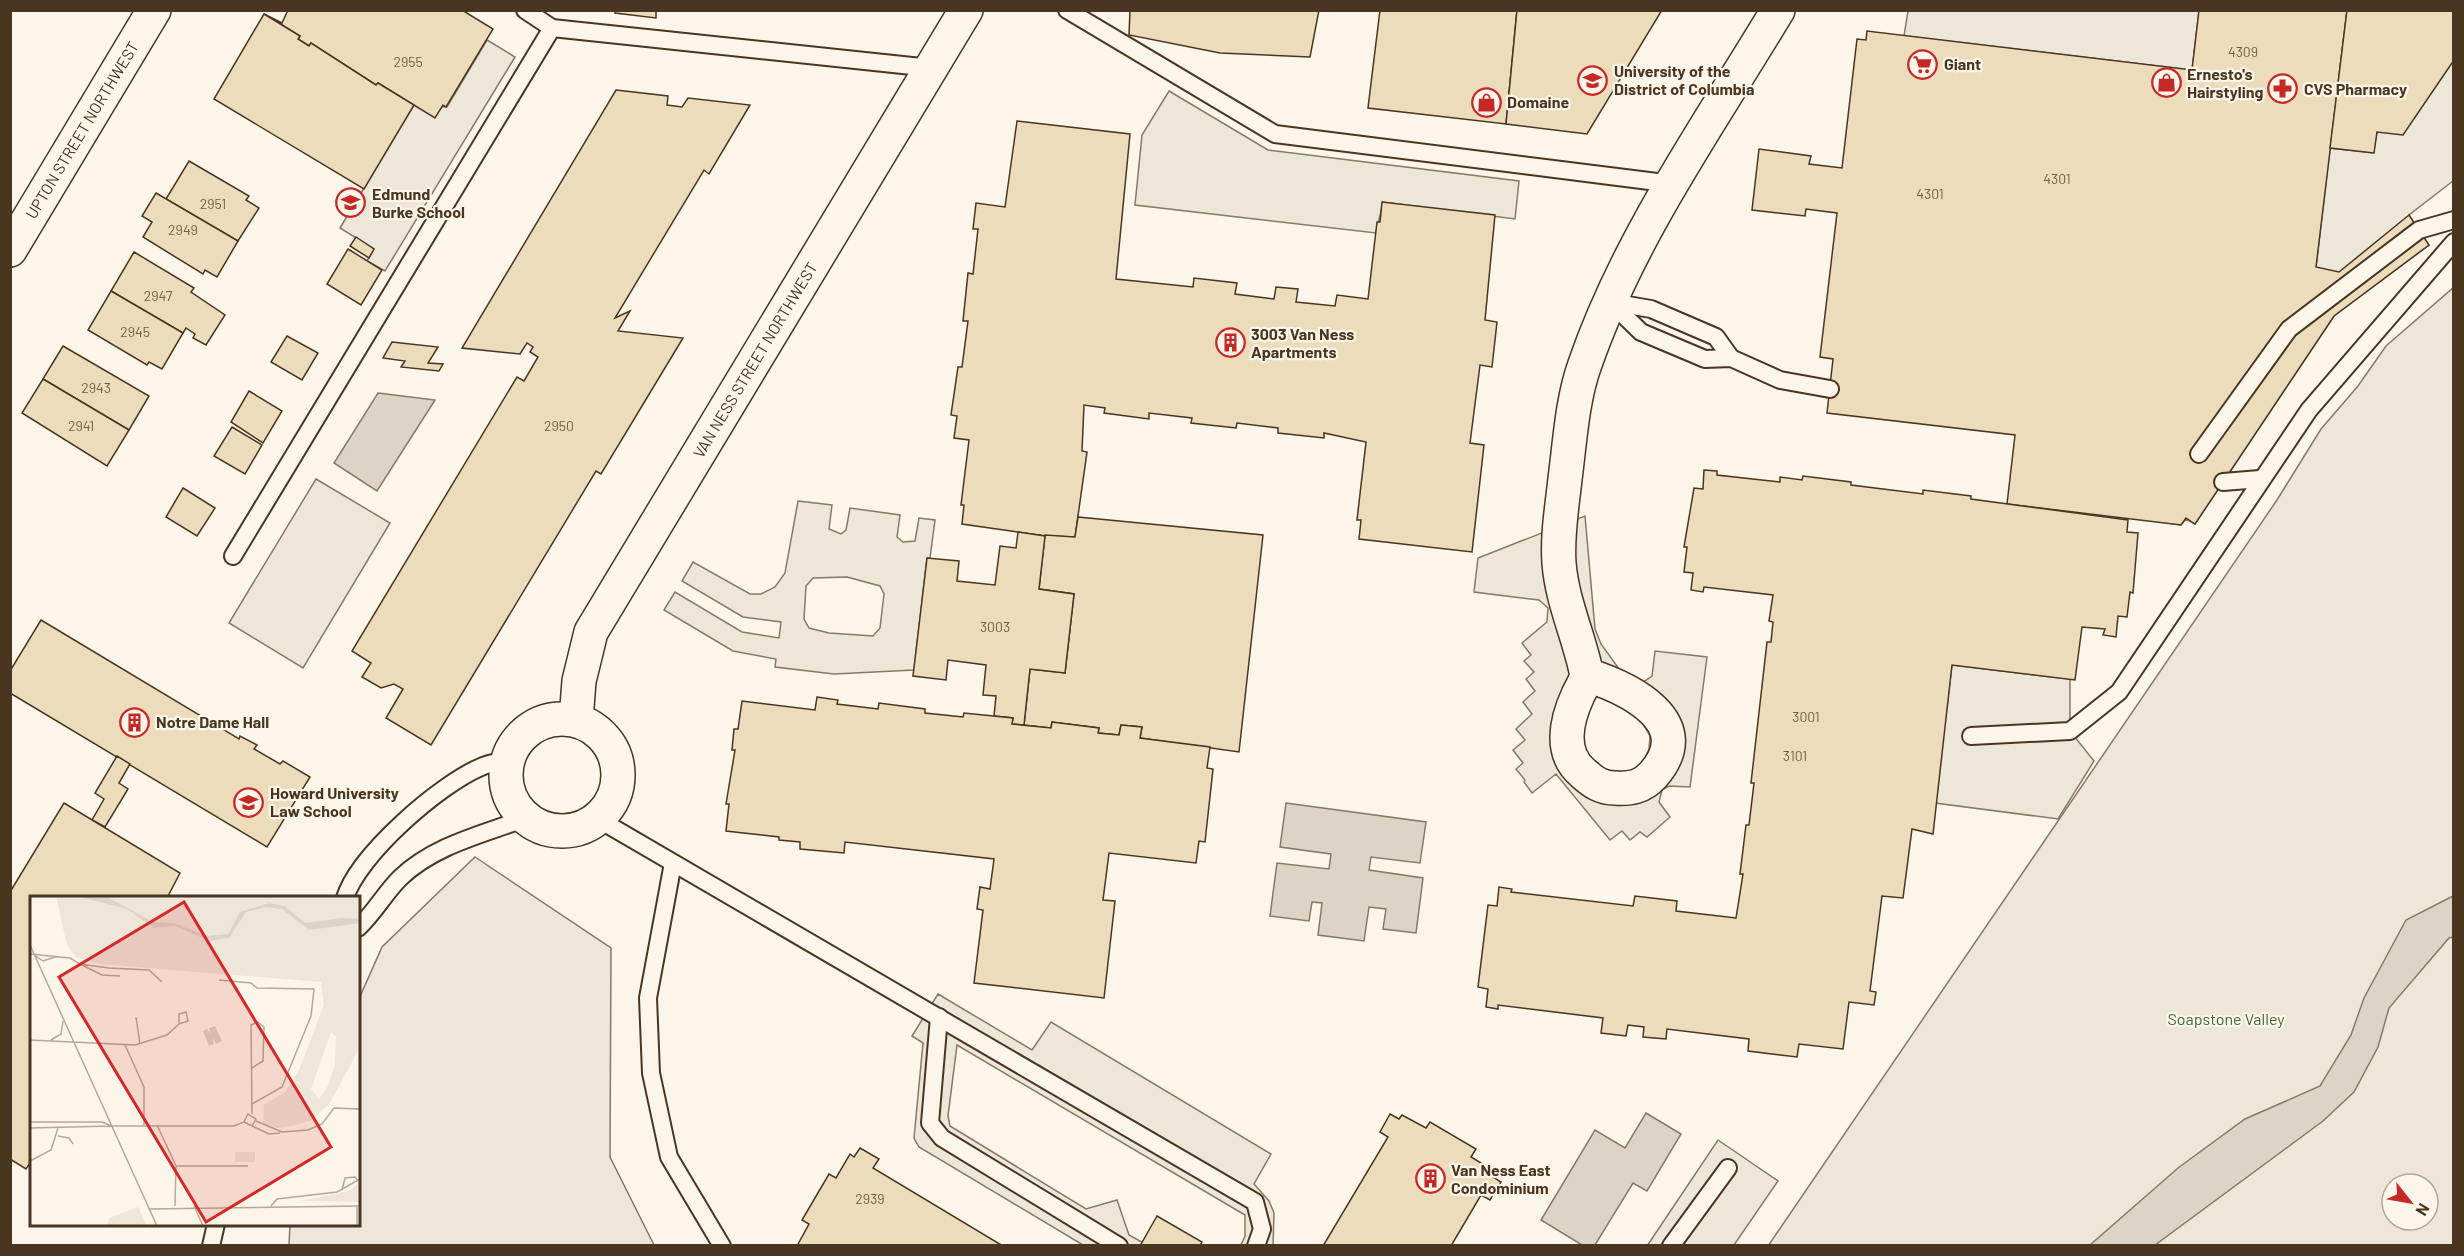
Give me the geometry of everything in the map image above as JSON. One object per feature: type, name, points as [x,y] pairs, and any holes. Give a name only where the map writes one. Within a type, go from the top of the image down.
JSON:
[{"type":"street","name":"UPTON STREET NORTHWEST","points":[[10,250],[154,10]]},
{"type":"street","name":"VAN NESS STREET NORTHWEST","points":[[576,720],[579,681],[591,632],[966,10]]},
{"type":"street","points":[[1587,675],[1561,588],[1558,543],[1575,402],[1584,365],[1629,258],[1778,10]]},
{"type":"street","points":[[558,719],[576,720],[598,733],[615,754],[618,771],[617,789],[610,805],[598,819],[582,828],[562,832],[543,828],[526,818],[516,807],[509,792],[506,776],[508,760],[515,745],[527,732],[542,723],[558,719]]},
{"type":"lane","points":[[525,10],[552,28],[932,68]]},
{"type":"lane","points":[[1067,10],[1275,134],[1673,184]]},
{"type":"lane","points":[[232,556],[552,28]]},
{"type":"lane","points":[[2199,454],[2289,329],[2419,230],[2454,220]]},
{"type":"lane","points":[[1971,736],[2070,731],[2119,692],[2260,479],[2309,410],[2454,242]]},
{"type":"lane","points":[[1610,302],[1641,332],[1705,359],[1731,358],[1780,380],[1830,390]]},
{"type":"lane","points":[[1610,302],[1651,309],[1716,337],[1731,358]]},
{"type":"lane","points":[[2223,482],[2260,479]]},
{"type":"lane","points":[[345,896],[348,885],[372,852],[447,785],[482,766],[508,760]]},
{"type":"lane","points":[[360,926],[401,878],[448,846],[526,818]]},
{"type":"lane","points":[[598,819],[1255,1202],[1262,1229],[1256,1245]]},
{"type":"lane","points":[[674,863],[648,998],[651,1073],[669,1157],[722,1245]]},
{"type":"lane","points":[[939,1017],[930,1123],[942,1138],[1119,1245]]},
{"type":"lane","points":[[1671,1245],[1728,1168]]},
{"type":"lane","points":[[211,1245],[216,1226]]},
{"type":"green space","name":"Soapstone Valley","points":[[2453,288],[2453,1245],[1768,1246],[2277,500],[2321,429],[2358,386],[2386,346]]},
{"type":"green space","points":[[316,479],[390,523],[303,668],[229,623]]},
{"type":"green space","points":[[475,857],[611,948],[610,1157],[654,1245],[289,1245],[290,1226],[360,1226],[360,997],[382,947]]},
{"type":"shaded area","points":[[1908,11],[2199,11],[2192,70],[1904,36]]},
{"type":"shaded area","points":[[487,40],[515,57],[385,271],[367,261],[374,249],[340,228],[414,105],[447,107]]},
{"type":"shaded area","points":[[2453,60],[2453,181],[2409,215],[2429,245],[2334,316],[2195,524],[2186,519],[2181,525],[2129,517],[2316,267],[2330,148],[2373,153],[2377,132]]},
{"type":"shaded area","points":[[1169,91],[1268,150],[1519,181],[1515,219],[1383,202],[1376,233],[1135,205],[1142,135]]},
{"type":"shaded area","points":[[378,393],[435,400],[377,491],[334,463]]},
{"type":"shaded area","points":[[798,501],[832,505],[829,529],[841,534],[846,530],[850,508],[900,515],[897,537],[903,542],[915,541],[919,518],[935,520],[930,558],[927,558],[914,670],[834,674],[775,667],[776,659],[733,651],[664,610],[675,592],[742,632],[779,638],[781,622],[743,617],[682,581],[693,562],[750,594],[761,594],[775,587],[785,573]],"holes":[[[847,577],[880,586],[884,594],[880,628],[873,636],[829,633],[809,628],[804,619],[806,586],[813,578]]]},
{"type":"shaded area","points":[[1585,516],[1595,629],[1601,644],[1619,669],[1642,683],[1652,676],[1655,651],[1707,657],[1690,787],[1669,786],[1662,790],[1659,802],[1670,817],[1647,837],[1640,832],[1630,840],[1622,831],[1610,840],[1556,774],[1532,793],[1516,769],[1523,763],[1513,750],[1525,740],[1516,729],[1532,714],[1523,702],[1535,691],[1526,679],[1534,672],[1524,661],[1531,655],[1522,643],[1547,622],[1548,608],[1539,600],[1474,592],[1478,558]],"holes":[[[1604,695],[1641,720],[1650,736],[1649,749],[1643,763],[1630,773],[1600,773],[1579,750],[1580,732],[1593,698]]]},
{"type":"shaded area","points":[[1952,665],[2070,679],[2070,731],[2094,761],[2058,819],[1935,803]]},
{"type":"shaded area","points":[[1286,803],[1426,822],[1420,863],[1371,857],[1369,870],[1423,878],[1416,933],[1383,929],[1386,909],[1369,907],[1364,941],[1318,935],[1322,903],[1312,902],[1309,921],[1270,916],[1277,863],[1329,869],[1331,854],[1280,847]]},
{"type":"shaded area","points":[[2453,896],[2453,937],[2449,938],[2389,1008],[2378,1047],[2354,1092],[2323,1121],[2155,1245],[2090,1245],[2178,1168],[2245,1119],[2320,1086],[2351,1035],[2364,998],[2406,920]]},
{"type":"shaded area","points":[[938,994],[1032,1050],[1051,1022],[1271,1154],[1254,1184],[1269,1201],[1274,1213],[1273,1245],[1241,1245],[1245,1236],[1245,1215],[957,1045],[948,1116],[950,1126],[1086,1209],[1117,1200],[1129,1235],[1147,1245],[1083,1245],[919,1147],[914,1138],[923,1043],[912,1036]]},
{"type":"shaded area","points":[[1646,1113],[1681,1134],[1647,1191],[1633,1183],[1595,1245],[1582,1245],[1541,1220],[1595,1130],[1625,1148]]},
{"type":"shaded area","points":[[1718,1140],[1778,1181],[1734,1245],[1647,1246]]},
{"type":"building","points":[[288,10],[462,10],[493,29],[446,107],[443,105],[435,118],[378,83],[376,85],[311,43],[309,46],[298,39],[300,36],[264,14],[282,23]]},
{"type":"building","points":[[615,10],[656,10],[656,18],[615,13]]},
{"type":"building","points":[[1130,10],[1319,10],[1310,57],[1220,53],[1129,35]]},
{"type":"building","points":[[1380,10],[1517,10],[1506,124],[1368,108]]},
{"type":"building","points":[[1517,10],[1662,10],[1587,134],[1506,124]]},
{"type":"building","points":[[2199,10],[2347,10],[2316,267],[2339,272],[2409,215],[2429,245],[2334,316],[2195,524],[2186,518],[2181,525],[2007,504],[2015,435],[1827,413],[1833,359],[1820,357],[1837,213],[1806,209],[1805,216],[1752,210],[1759,149],[1811,156],[1809,164],[1842,168],[1857,39],[1866,40],[1867,31],[2192,70]]},
{"type":"building","points":[[2347,10],[2454,10],[2454,60],[2403,135],[2377,132],[2374,153],[2330,148]]},
{"type":"building","points":[[264,14],[300,36],[298,39],[309,46],[311,43],[376,85],[378,83],[414,105],[364,189],[214,99]]},
{"type":"building","points":[[616,90],[668,96],[667,105],[682,107],[688,98],[750,105],[709,174],[704,170],[615,318],[630,311],[618,331],[683,338],[601,474],[596,471],[431,745],[386,718],[403,689],[394,684],[381,688],[362,677],[371,663],[352,651],[517,377],[524,381],[538,357],[530,352],[533,347],[527,343],[520,354],[462,348]]},
{"type":"building","name":"3003 Van Ness Apartments","points":[[1017,121],[1130,134],[1116,279],[1193,287],[1194,278],[1237,283],[1235,294],[1274,299],[1276,287],[1298,289],[1296,302],[1335,306],[1337,295],[1368,299],[1377,222],[1380,222],[1382,202],[1495,215],[1485,320],[1497,322],[1492,367],[1480,365],[1470,443],[1484,445],[1472,552],[1359,539],[1361,520],[1357,520],[1366,442],[1324,433],[1324,438],[1278,433],[1278,428],[1237,423],[1236,428],[1191,423],[1192,418],[1149,413],[1149,419],[1104,413],[1105,408],[1084,405],[1082,451],[1087,452],[1075,537],[1045,536],[962,524],[964,505],[961,505],[969,440],[954,438],[957,416],[951,415],[958,367],[962,367],[968,321],[963,321],[968,273],[973,274],[978,229],[973,229],[976,203],[1005,207]]},
{"type":"building","points":[[189,161],[249,196],[246,200],[259,208],[238,241],[166,199]]},
{"type":"building","points":[[156,193],[238,241],[217,277],[205,270],[203,274],[143,237],[152,222],[142,216]]},
{"type":"building","points":[[356,237],[374,249],[369,258],[350,246]]},
{"type":"building","points":[[348,249],[382,270],[361,305],[327,284]]},
{"type":"building","points":[[134,252],[194,288],[191,292],[225,315],[206,345],[193,338],[195,334],[186,328],[183,333],[111,291]]},
{"type":"building","points":[[111,291],[183,333],[162,369],[149,362],[147,365],[88,330]]},
{"type":"building","points":[[287,336],[318,353],[302,380],[271,362]]},
{"type":"building","points":[[392,342],[438,347],[428,363],[443,364],[439,371],[401,367],[405,361],[383,358]]},
{"type":"building","points":[[63,346],[149,396],[129,430],[43,379]]},
{"type":"building","points":[[43,379],[129,430],[107,466],[22,413]]},
{"type":"building","points":[[249,391],[282,411],[263,443],[231,422]]},
{"type":"building","points":[[232,427],[262,445],[245,474],[214,456]]},
{"type":"building","points":[[1704,470],[1717,471],[1717,475],[1780,482],[1780,477],[1802,480],[1803,476],[1923,494],[1923,490],[1971,496],[1971,499],[2128,520],[2127,532],[2138,533],[2133,593],[2130,592],[2127,617],[2118,616],[2116,637],[2103,635],[2105,629],[2082,627],[2075,680],[1952,665],[1933,834],[1912,829],[1903,898],[1882,896],[1870,991],[1876,992],[1874,1005],[1849,1002],[1843,1049],[1799,1044],[1797,1057],[1748,1051],[1749,1039],[1667,1029],[1666,1039],[1643,1037],[1644,1027],[1628,1025],[1626,1036],[1601,1033],[1603,1018],[1498,1005],[1498,1009],[1486,1007],[1488,989],[1478,987],[1488,905],[1497,906],[1499,887],[1512,889],[1511,892],[1633,906],[1635,896],[1677,901],[1676,911],[1736,918],[1743,874],[1740,874],[1746,825],[1749,825],[1754,783],[1751,783],[1767,642],[1771,642],[1773,622],[1769,621],[1773,595],[1704,587],[1703,592],[1691,590],[1693,573],[1684,572],[1687,547],[1684,547],[1694,488],[1703,489]]},
{"type":"building","points":[[183,488],[215,508],[197,536],[166,517]]},
{"type":"building","points":[[1078,517],[1263,535],[1239,752],[1140,738],[1142,727],[1121,725],[1119,735],[1098,733],[1099,728],[1052,722],[1051,728],[1024,725],[1030,669],[1065,673],[1074,594],[1039,589],[1045,535],[1075,537]]},
{"type":"building","points":[[1018,532],[1045,536],[1039,589],[1074,594],[1065,673],[1030,669],[1024,725],[1012,724],[1013,718],[994,716],[996,696],[983,695],[986,665],[948,660],[946,680],[913,676],[927,558],[959,561],[957,581],[995,585],[1000,546],[1016,548]]},
{"type":"building","name":"Notre Dame Hall","points":[[41,620],[239,739],[240,736],[257,745],[254,749],[280,764],[283,761],[310,777],[267,847],[10,693],[10,671]]},
{"type":"building","points":[[817,697],[838,700],[837,704],[878,709],[879,703],[925,709],[925,713],[963,717],[964,713],[1013,718],[1012,724],[1051,728],[1052,722],[1099,728],[1098,733],[1119,735],[1121,725],[1142,727],[1140,738],[1210,747],[1207,768],[1213,769],[1205,842],[1199,841],[1196,863],[1109,853],[1103,900],[1115,901],[1104,998],[974,983],[983,910],[977,909],[980,887],[990,889],[994,859],[845,842],[844,853],[800,849],[800,842],[779,840],[779,837],[726,831],[729,804],[726,804],[735,750],[732,750],[734,729],[738,729],[742,701],[815,710]]},
{"type":"building","points":[[117,756],[130,764],[119,783],[128,789],[105,827],[92,820],[104,799],[95,793]]},
{"type":"building","points":[[64,803],[180,873],[168,896],[30,896],[30,1163],[26,1169],[10,1159],[10,892]]},
{"type":"building","name":"Van Ness East Condominium","points":[[1390,1114],[1399,1119],[1402,1115],[1426,1128],[1430,1122],[1476,1149],[1471,1157],[1496,1172],[1493,1177],[1501,1182],[1490,1200],[1481,1195],[1451,1246],[1323,1246],[1388,1137],[1380,1132]]},
{"type":"building","points":[[860,1148],[879,1159],[873,1168],[1003,1246],[797,1246],[809,1224],[802,1220],[829,1174],[836,1178],[850,1154],[854,1157]]},
{"type":"building","points":[[1157,1216],[1202,1242],[1200,1246],[1140,1246]]},
{"type":"place","name":"Giant","points":[[1923,64]]},
{"type":"place","name":"University of the District of Columbia","points":[[1593,80]]},
{"type":"place","name":"Ernesto's Hairstyling","points":[[2166,83]]},
{"type":"place","name":"CVS Pharmacy","points":[[2283,89]]},
{"type":"place","name":"Domaine","points":[[1486,102]]},
{"type":"place","name":"Edmund Burke School","points":[[351,203]]},
{"type":"place","name":"3003 Van Ness Apartments","points":[[1230,343]]},
{"type":"place","name":"Notre Dame Hall","points":[[135,722]]},
{"type":"place","name":"Howard University Law School","points":[[249,802]]},
{"type":"place","name":"Van Ness East Condominium","points":[[1430,1179]]}]
